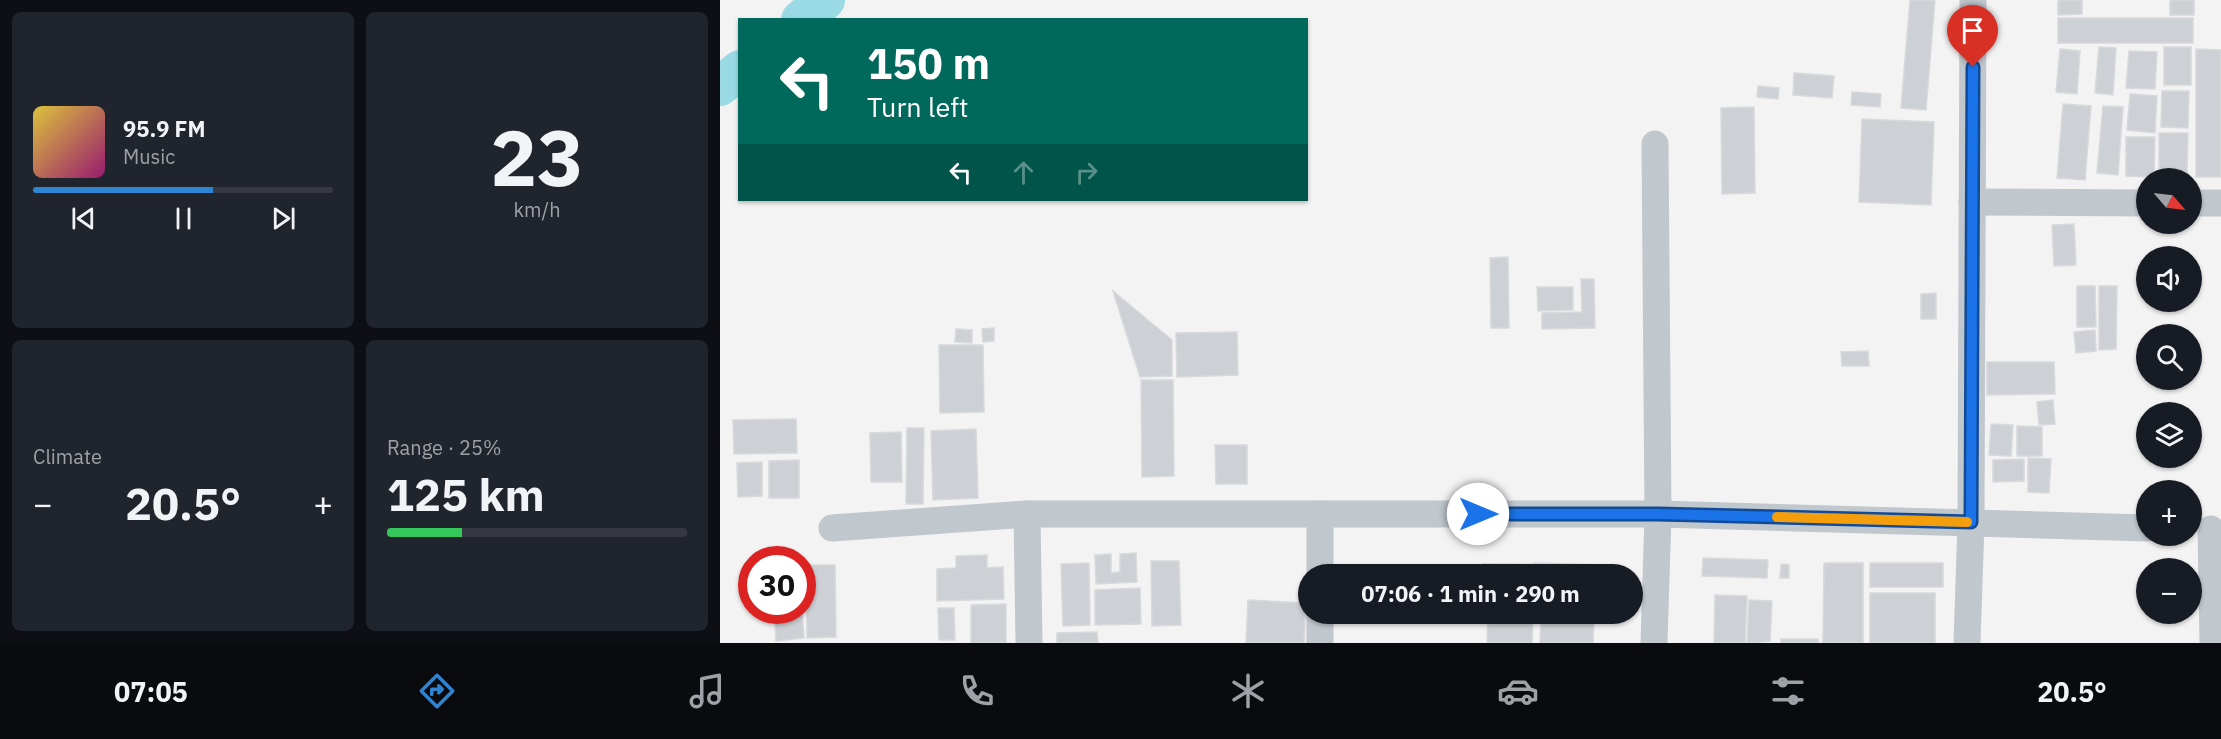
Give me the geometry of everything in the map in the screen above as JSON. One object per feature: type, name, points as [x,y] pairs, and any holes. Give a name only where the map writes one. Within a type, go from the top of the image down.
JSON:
[{"type":"street","points":[[1967,643],[1971,522],[1973,0]]},
{"type":"street","points":[[1654,643],[1658,514],[1655,144]]},
{"type":"street","points":[[1972,202],[2136,203]]},
{"type":"street","points":[[2202,203],[2221,203]]},
{"type":"street","points":[[832,528],[1027,514],[1658,514],[2136,528]]},
{"type":"street","points":[[1027,514],[1029,643]]},
{"type":"street","points":[[1320,514],[1320,564]]},
{"type":"street","points":[[2208,529],[2213,643]]},
{"type":"street","points":[[1320,624],[1320,643]]},
{"type":"building","points":[[1910,0],[1935,0],[1926,110],[1901,108]]},
{"type":"building","points":[[2058,0],[2082,0],[2082,14],[2058,15]]},
{"type":"building","points":[[2170,0],[2194,0],[2194,15],[2170,15]]},
{"type":"building","points":[[2058,18],[2193,18],[2193,43],[2058,43]]},
{"type":"building","points":[[2099,47],[2116,48],[2113,95],[2095,93]]},
{"type":"building","points":[[2164,47],[2191,47],[2191,85],[2164,85]]},
{"type":"building","points":[[2060,49],[2080,51],[2077,94],[2056,92]]},
{"type":"building","points":[[2196,49],[2221,50],[2221,177],[2202,177],[2202,168],[2196,168]]},
{"type":"building","points":[[2129,51],[2157,52],[2155,89],[2126,88]]},
{"type":"building","points":[[1794,73],[1834,76],[1832,98],[1793,95]]},
{"type":"building","points":[[1758,86],[1779,88],[1778,99],[1757,97]]},
{"type":"building","points":[[2162,91],[2189,91],[2188,128],[2161,127]]},
{"type":"building","points":[[1852,92],[1881,94],[1880,107],[1851,105]]},
{"type":"building","points":[[2130,94],[2157,96],[2155,133],[2127,130]]},
{"type":"building","points":[[2063,104],[2091,106],[2085,180],[2057,178]]},
{"type":"building","points":[[2103,106],[2123,107],[2118,175],[2097,173]]},
{"type":"building","points":[[1754,107],[1755,193],[1722,194],[1721,108]]},
{"type":"building","points":[[1862,119],[1934,122],[1931,205],[1859,202]]},
{"type":"building","points":[[2159,133],[2188,133],[2187,168],[2159,168]]},
{"type":"building","points":[[2126,137],[2155,137],[2154,168],[2136,168],[2136,176],[2126,176]]},
{"type":"building","points":[[2074,224],[2076,265],[2054,266],[2052,225]]},
{"type":"building","points":[[1508,257],[1509,328],[1491,328],[1490,258]]},
{"type":"building","points":[[1581,279],[1594,279],[1595,328],[1542,329],[1542,313],[1582,312]]},
{"type":"building","points":[[2077,286],[2095,286],[2096,327],[2077,327]]},
{"type":"building","points":[[2099,286],[2117,286],[2116,349],[2099,350]]},
{"type":"building","points":[[1537,287],[1573,287],[1573,310],[1538,311]]},
{"type":"building","points":[[1113,291],[1172,340],[1172,376],[1140,377]]},
{"type":"building","points":[[1936,293],[1936,319],[1921,319],[1921,294]]},
{"type":"building","points":[[994,328],[994,341],[983,342],[982,329]]},
{"type":"building","points":[[956,329],[972,330],[972,343],[955,342]]},
{"type":"building","points":[[2095,330],[2096,351],[2076,353],[2074,332]]},
{"type":"building","points":[[1237,332],[1238,375],[1177,377],[1176,333]]},
{"type":"building","points":[[939,345],[983,345],[984,412],[940,413]]},
{"type":"building","points":[[1868,351],[1869,366],[1842,366],[1841,352]]},
{"type":"building","points":[[1987,362],[2054,362],[2055,394],[1987,395]]},
{"type":"building","points":[[1141,380],[1173,380],[1174,476],[1142,477]]},
{"type":"building","points":[[2053,400],[2055,424],[2039,425],[2037,402]]},
{"type":"building","points":[[796,419],[797,453],[734,454],[733,420]]},
{"type":"building","points":[[1991,424],[2013,425],[2011,456],[1989,455]]},
{"type":"building","points":[[2017,426],[2042,427],[2042,456],[2017,456]]},
{"type":"building","points":[[907,428],[924,428],[923,504],[906,504]]},
{"type":"building","points":[[976,429],[978,498],[933,500],[931,431]]},
{"type":"building","points":[[901,432],[902,482],[871,482],[870,433]]},
{"type":"building","points":[[1215,445],[1247,445],[1247,484],[1216,484]]},
{"type":"building","points":[[2028,458],[2051,459],[2049,493],[2028,492]]},
{"type":"building","points":[[2024,459],[2024,481],[1993,482],[1993,460]]},
{"type":"building","points":[[799,460],[799,498],[769,498],[769,461]]},
{"type":"building","points":[[762,462],[762,496],[738,497],[737,463]]},
{"type":"building","points":[[1136,553],[1137,582],[1096,584],[1095,555],[1111,554],[1111,573],[1120,572],[1120,554]]},
{"type":"building","points":[[987,555],[987,568],[1003,567],[1004,599],[937,601],[937,569],[956,568],[956,556]]},
{"type":"building","points":[[1703,558],[1768,560],[1767,578],[1702,576]]},
{"type":"building","points":[[1151,561],[1179,561],[1181,625],[1152,626]]},
{"type":"building","points":[[1089,563],[1090,625],[1063,626],[1061,564]]},
{"type":"building","points":[[1824,563],[1863,563],[1863,643],[1823,643]]},
{"type":"building","points":[[1870,563],[1943,563],[1943,587],[1870,587]]},
{"type":"building","points":[[1781,564],[1789,565],[1789,578],[1780,578]]},
{"type":"building","points":[[816,565],[835,565],[836,637],[807,638],[807,624],[816,624]]},
{"type":"building","points":[[1140,588],[1141,624],[1095,625],[1095,590]]},
{"type":"building","points":[[1870,593],[1935,593],[1935,643],[1870,643]]},
{"type":"building","points":[[1715,595],[1747,596],[1745,643],[1714,643]]},
{"type":"building","points":[[1248,600],[1298,603],[1298,624],[1305,624],[1304,643],[1246,643]]},
{"type":"building","points":[[1749,600],[1772,601],[1770,641],[1747,643]]},
{"type":"building","points":[[1006,604],[1006,642],[971,643],[971,605]]},
{"type":"building","points":[[938,608],[954,608],[955,640],[939,640]]},
{"type":"building","points":[[775,624],[803,624],[804,638],[776,641]]},
{"type":"building","points":[[1488,624],[1533,624],[1532,643],[1487,643]]},
{"type":"building","points":[[1541,624],[1594,624],[1593,643],[1540,643]]},
{"type":"building","points":[[1097,632],[1098,643],[1057,643],[1057,633]]},
{"type":"building","points":[[1781,639],[1818,639],[1818,643],[1781,643]]},
{"type":"waterway","points":[[803,18],[825,0]]},
{"type":"waterway","points":[[720,86],[738,72]]},
{"type":"slow traffic","points":[[1777,517],[1967,522]]},
{"type":"route","points":[[1478,514],[1658,514],[1971,522],[1973,67]]}]
